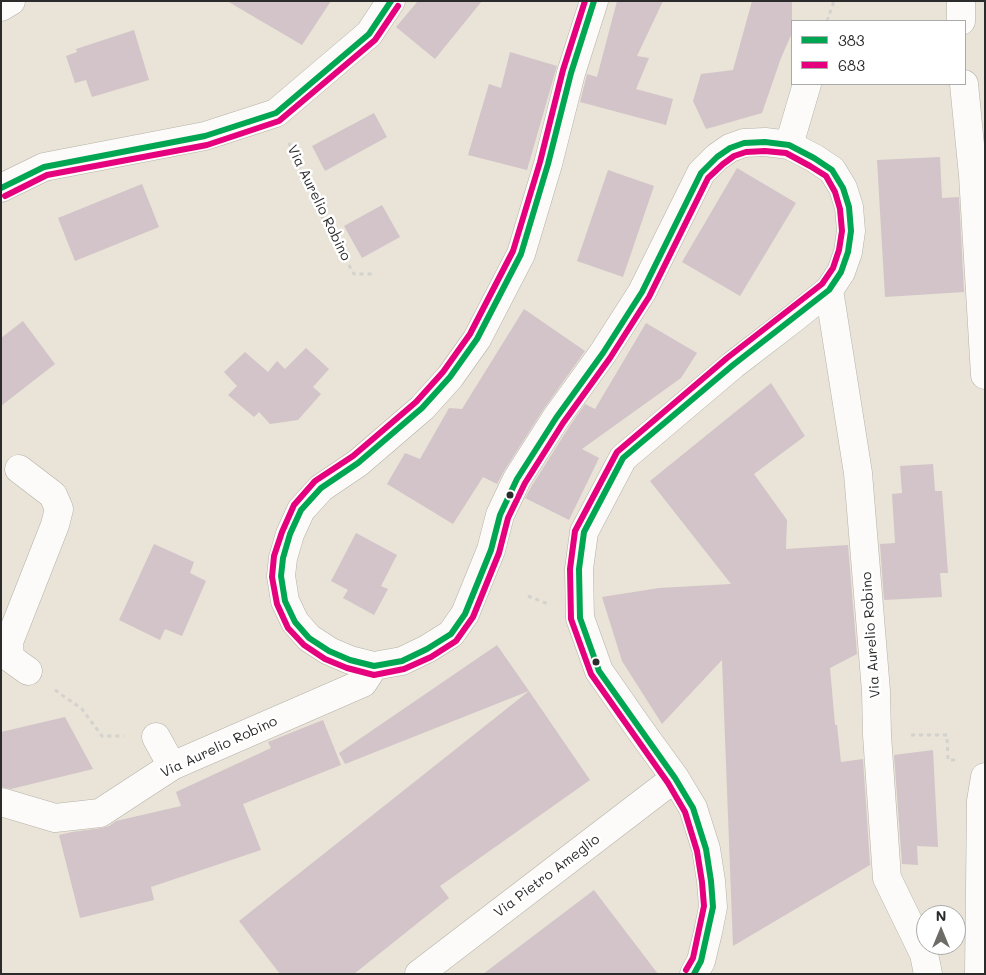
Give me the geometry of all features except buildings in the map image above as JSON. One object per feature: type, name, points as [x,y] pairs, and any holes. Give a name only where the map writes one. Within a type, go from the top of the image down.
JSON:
[{"type":"street","points":[[1,7],[12,1]]},
{"type":"street","points":[[1,188],[44,167],[205,136],[276,112],[369,34],[391,1]]},
{"type":"street","points":[[594,1],[571,73],[548,164],[521,254],[477,339],[450,377],[422,408],[358,462],[321,488],[301,510],[290,534],[283,558],[281,576],[285,600],[295,622],[309,638],[329,651],[350,660],[374,666],[402,661],[427,649],[451,634],[465,614],[491,550],[500,515],[517,479],[556,418],[604,352],[642,292],[702,174],[717,157],[730,148],[744,143],[765,142],[789,145],[832,170],[843,188],[849,207],[851,231],[848,252],[840,272],[829,290],[733,365],[623,458],[584,532],[578,569],[580,618],[596,662],[610,687],[675,778],[694,808],[706,849],[713,907],[701,961],[694,974]]},
{"type":"street","points":[[961,1],[961,20]]},
{"type":"street","points":[[789,145],[807,85]]},
{"type":"street","points":[[964,85],[973,175],[985,375]]},
{"type":"street","name":"Via Aurelio Robino","points":[[829,290],[858,473],[876,691],[877,736],[887,878],[924,954],[928,974]]},
{"type":"street","points":[[19,469],[53,495],[59,509],[55,525],[9,642],[10,658],[28,671]]},
{"type":"street","name":"Via Aurelio Robino","points":[[1,802],[55,818],[100,812],[172,766],[363,683],[374,666]]},
{"type":"street","points":[[156,737],[172,766]]},
{"type":"street","points":[[979,974],[981,801],[985,777]]},
{"type":"street","name":"Via Pietro Ameglio","points":[[420,974],[675,778]]},
{"type":"path","points":[[827,20],[834,1]]},
{"type":"path","name":"Via Aurelio Robino","points":[[276,112],[319,211],[354,274],[375,274]]},
{"type":"path","points":[[28,671],[82,709],[102,736],[156,737]]},
{"type":"path","points":[[877,736],[947,736],[948,760],[957,760]]},
{"type":"transit line","name":"383","points":[[1,188],[44,167],[205,136],[276,113],[369,34],[391,1]]},
{"type":"transit line","name":"683","points":[[585,1],[563,70],[540,162],[513,251],[470,334],[443,372],[416,402],[353,456],[315,481],[294,505],[274,556],[272,577],[277,604],[288,628],[304,645],[325,659],[347,668],[374,675],[404,669],[431,657],[456,641],[473,617],[499,553],[508,518],[525,483],[563,423],[610,358],[649,297],[708,178],[734,156],[746,152],[765,151],[786,153],[826,176],[835,192],[840,209],[842,231],[839,250],[833,268],[822,284],[727,358],[617,452],[575,531],[570,569],[571,619],[591,674],[668,783],[685,812],[697,851],[704,906],[693,958],[686,970]]},
{"type":"transit line","name":"383","points":[[594,1],[571,73],[548,164],[521,254],[477,339],[450,377],[422,408],[358,463],[321,488],[301,510],[290,534],[283,558],[281,576],[285,601],[295,622],[309,638],[329,651],[350,660],[374,666],[402,661],[427,649],[451,634],[465,614],[491,550],[500,515],[517,479],[642,292],[701,173],[717,157],[730,148],[744,143],[765,142],[789,145],[832,170],[843,188],[849,207],[851,231],[848,252],[841,272],[829,290],[733,365],[623,458],[584,532],[579,569],[580,618],[599,671],[675,778],[693,808],[706,849],[713,907],[701,961],[694,974]]},
{"type":"transit line","name":"683","points":[[5,196],[47,175],[207,145],[279,121],[375,40],[398,6]]}]
